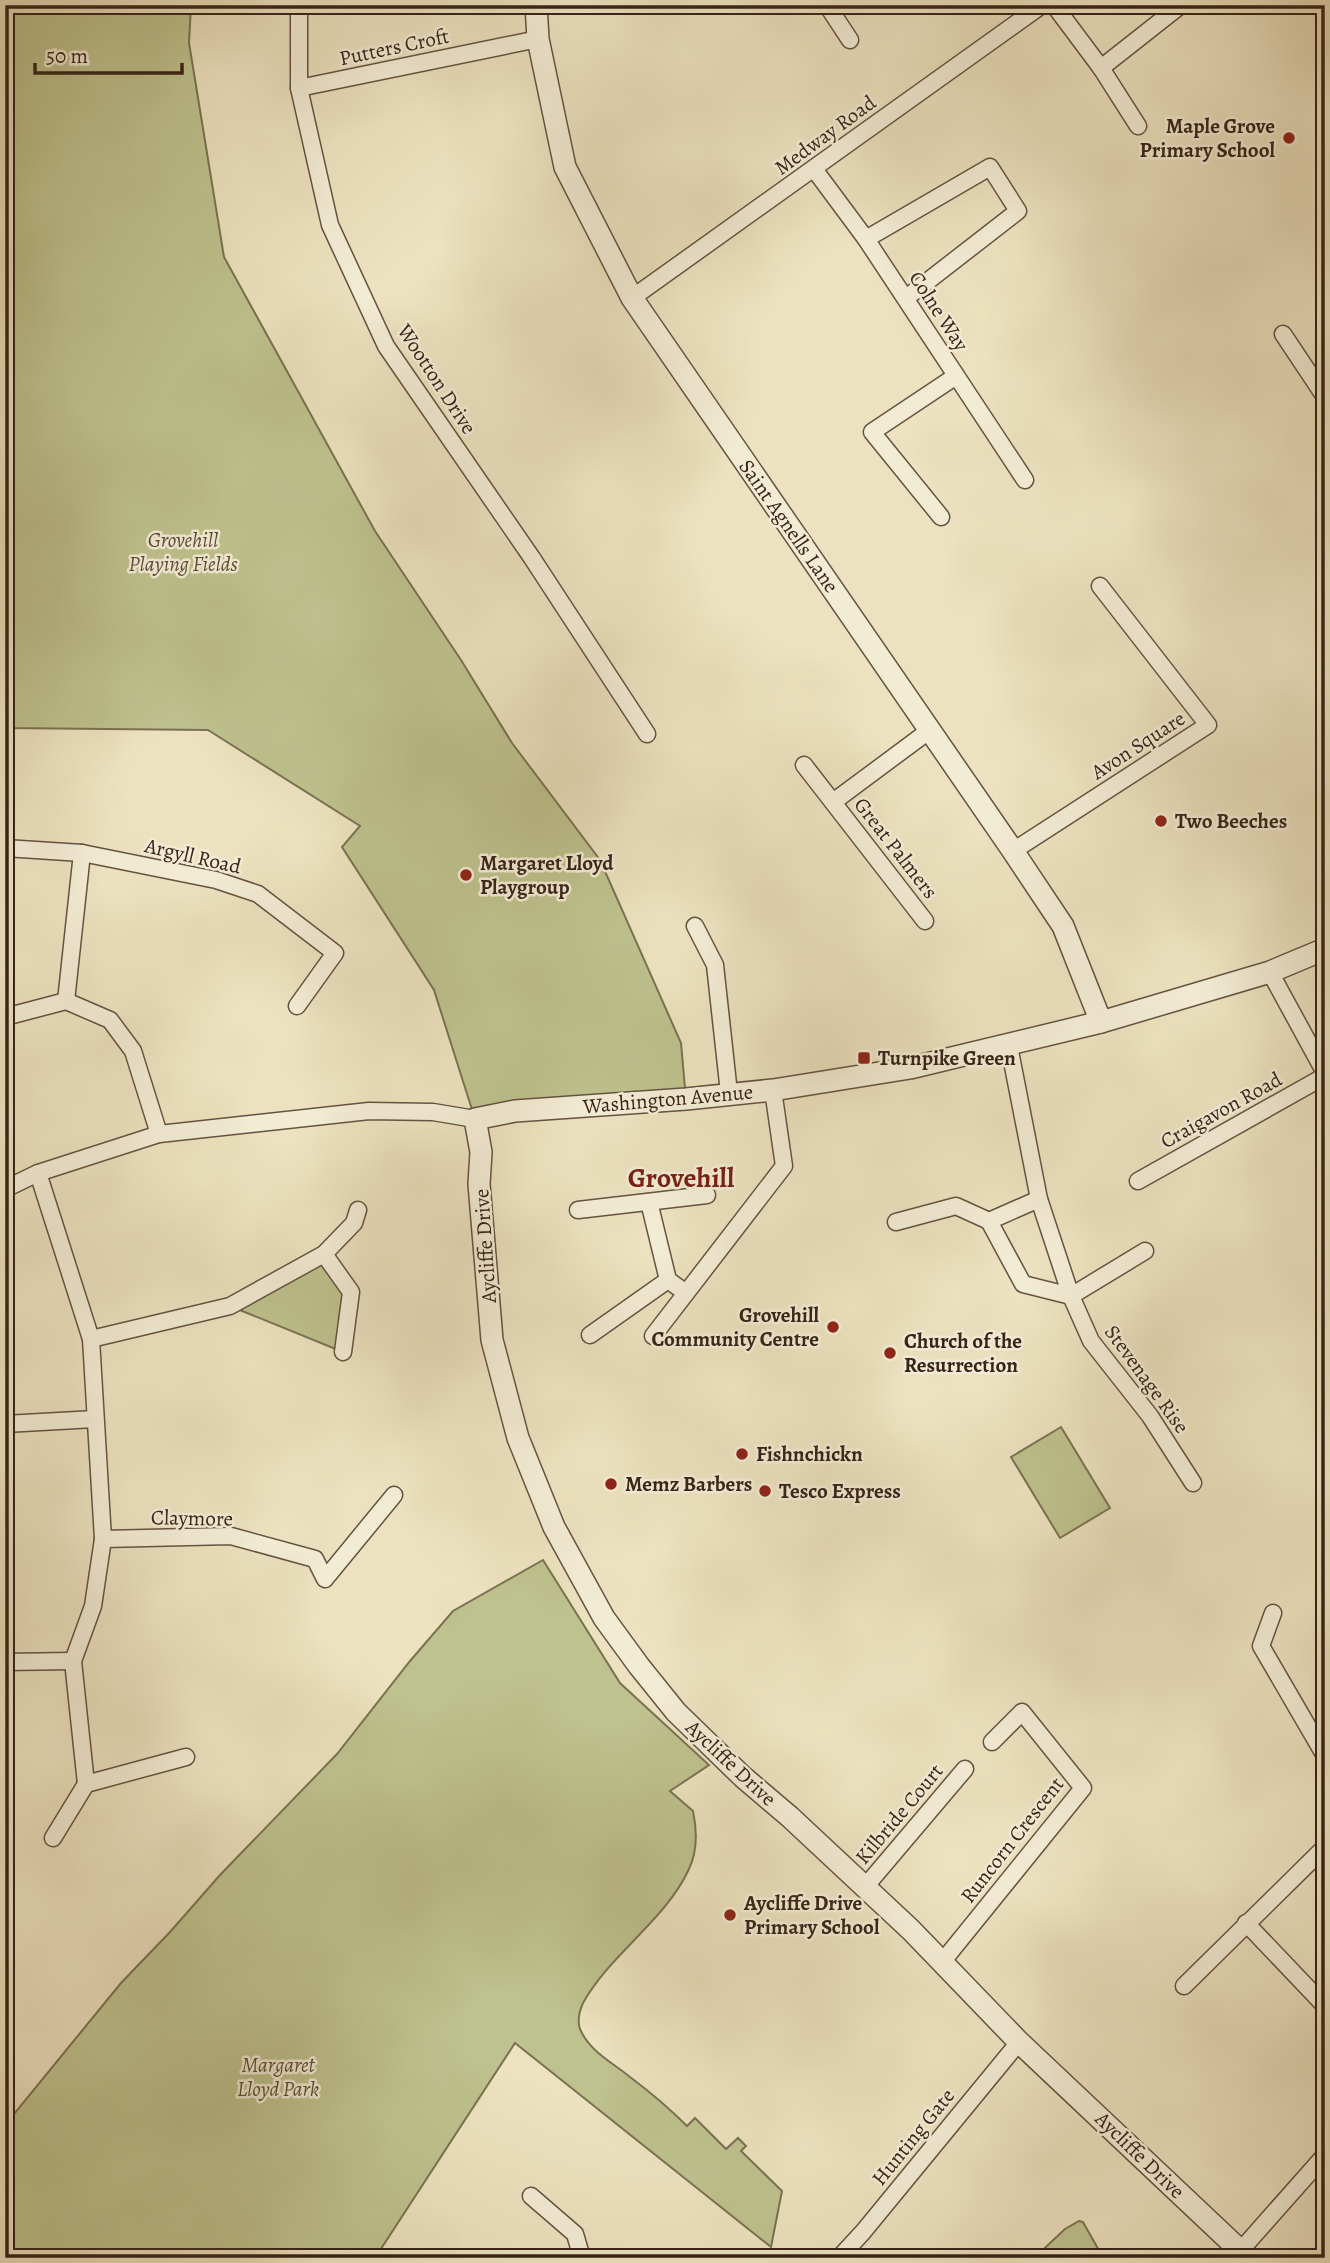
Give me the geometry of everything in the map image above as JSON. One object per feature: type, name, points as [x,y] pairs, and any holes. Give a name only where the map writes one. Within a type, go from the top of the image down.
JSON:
[{"type":"street","name":"Wootton Drive","points":[[299,5],[299,88],[330,225],[386,346],[532,558],[647,734]]},
{"type":"street","name":"Saint Agnells Lane","points":[[536,5],[538,39],[565,167],[632,298],[1063,926],[1101,1022]]},
{"type":"street","points":[[827,5],[849,40]]},
{"type":"street","name":"Medway Road","points":[[632,298],[1042,5]]},
{"type":"street","points":[[1054,5],[1101,68],[1138,126]]},
{"type":"street","points":[[1101,68],[1181,5]]},
{"type":"street","name":"Putters Croft","points":[[299,88],[538,39]]},
{"type":"street","points":[[866,239],[990,167],[1018,211],[906,298]]},
{"type":"street","name":"Colne Way","points":[[814,169],[866,239],[1025,480]]},
{"type":"street","points":[[1283,334],[1325,397]]},
{"type":"street","points":[[941,517],[872,432],[956,376]]},
{"type":"street","name":"Avon Square","points":[[1013,851],[1208,725],[1100,586]]},
{"type":"street","name":"Great Palmers","points":[[833,802],[930,730]]},
{"type":"street","name":"Great Palmers","points":[[804,765],[925,921]]},
{"type":"street","name":"Argyll Road","points":[[5,848],[82,853],[216,880],[258,894],[335,953],[297,1006]]},
{"type":"street","points":[[66,1001],[82,853]]},
{"type":"street","points":[[695,926],[715,965],[729,1093]]},
{"type":"street","name":"Washington Avenue","points":[[5,1189],[38,1172],[159,1134],[369,1111],[433,1112],[475,1119],[514,1111],[773,1090],[910,1068],[1101,1022],[1270,972],[1325,949]]},
{"type":"street","name":"Craigavon Road","points":[[1139,1181],[1325,1075],[1270,972]]},
{"type":"street","points":[[5,1017],[66,1001],[110,1020],[133,1051],[159,1134]]},
{"type":"street","name":"Stevenage Rise","points":[[1009,1046],[1039,1199],[1071,1296],[1091,1341],[1150,1416],[1193,1483]]},
{"type":"street","points":[[653,1336],[784,1166],[773,1090]]},
{"type":"street","name":"Aycliffe Drive","points":[[475,1119],[481,1152],[479,1184],[492,1340],[518,1438],[554,1527],[604,1618],[677,1712],[943,1961],[1019,2042],[1244,2254]]},
{"type":"street","points":[[38,1172],[91,1339],[103,1539],[93,1606],[73,1661],[86,1784],[53,1838]]},
{"type":"street","points":[[578,1210],[707,1195]]},
{"type":"street","points":[[989,1221],[1039,1199]]},
{"type":"street","points":[[649,1202],[668,1280],[686,1293]]},
{"type":"street","points":[[896,1222],[956,1206],[989,1221],[1023,1284],[1071,1296],[1145,1251]]},
{"type":"street","points":[[91,1339],[230,1306],[324,1254],[354,1223],[358,1210]]},
{"type":"street","points":[[324,1254],[351,1292],[343,1352]]},
{"type":"street","points":[[590,1335],[668,1280]]},
{"type":"street","points":[[5,1424],[95,1419]]},
{"type":"street","name":"Claymore","points":[[103,1539],[231,1536],[315,1559],[325,1579],[394,1495]]},
{"type":"street","points":[[1273,1613],[1261,1646],[1325,1756]]},
{"type":"street","points":[[5,1662],[73,1661]]},
{"type":"street","name":"Runcorn Crescent","points":[[943,1961],[1083,1788],[1021,1712],[992,1742]]},
{"type":"street","points":[[86,1784],[186,1757]]},
{"type":"street","name":"Kilbride Court","points":[[865,1887],[965,1769]]},
{"type":"street","points":[[1184,1986],[1325,1847]]},
{"type":"street","points":[[1246,1923],[1325,2006]]},
{"type":"street","name":"Hunting Gate","points":[[839,2258],[1019,2042]]},
{"type":"street","points":[[1244,2254],[1324,2158]]},
{"type":"street","points":[[531,2196],[575,2234],[582,2258]]},
{"type":"green space","name":"Grovehill Playing Fields","points":[[5,5],[191,5],[189,43],[224,257],[375,531],[461,660],[512,743],[600,860],[681,1043],[686,1099],[475,1119],[434,990],[342,847],[360,826],[208,730],[5,728]]},
{"type":"green space","points":[[324,1254],[351,1292],[343,1352],[230,1306]]},
{"type":"green space","points":[[1061,1427],[1110,1508],[1060,1538],[1011,1457]]},
{"type":"green space","name":"Margaret Lloyd Park","points":[[543,1560],[620,1683],[709,1765],[670,1791],[693,1811],[696,1840],[689,1869],[666,1905],[595,1985],[580,2010],[580,2029],[595,2050],[652,2094],[687,2126],[695,2118],[726,2149],[738,2138],[746,2146],[741,2151],[782,2191],[771,2247],[515,2043],[375,2258],[5,2258],[5,2125],[121,1983],[337,1754],[453,1611]]},
{"type":"green space","points":[[1079,2221],[1083,2222],[1101,2254],[1094,2255],[1094,2258],[1034,2258],[1065,2229]]},
{"type":"place","name":"Maple Grove Primary School","points":[[1289,138]]},
{"type":"place","name":"Two Beeches","points":[[1161,821]]},
{"type":"place","name":"Margaret Lloyd Playgroup","points":[[466,875]]},
{"type":"place","name":"Turnpike Green","points":[[864,1058]]},
{"type":"place","name":"Grovehill Community Centre","points":[[833,1327]]},
{"type":"place","name":"Church of the Resurrection","points":[[890,1353]]},
{"type":"place","name":"Fishnchickn","points":[[742,1454]]},
{"type":"place","name":"Memz Barbers","points":[[611,1484]]},
{"type":"place","name":"Tesco Express","points":[[765,1491]]},
{"type":"place","name":"Aycliffe Drive Primary School","points":[[730,1915]]},
{"type":"district","name":"Grovehill","points":[[681,1178]]}]
